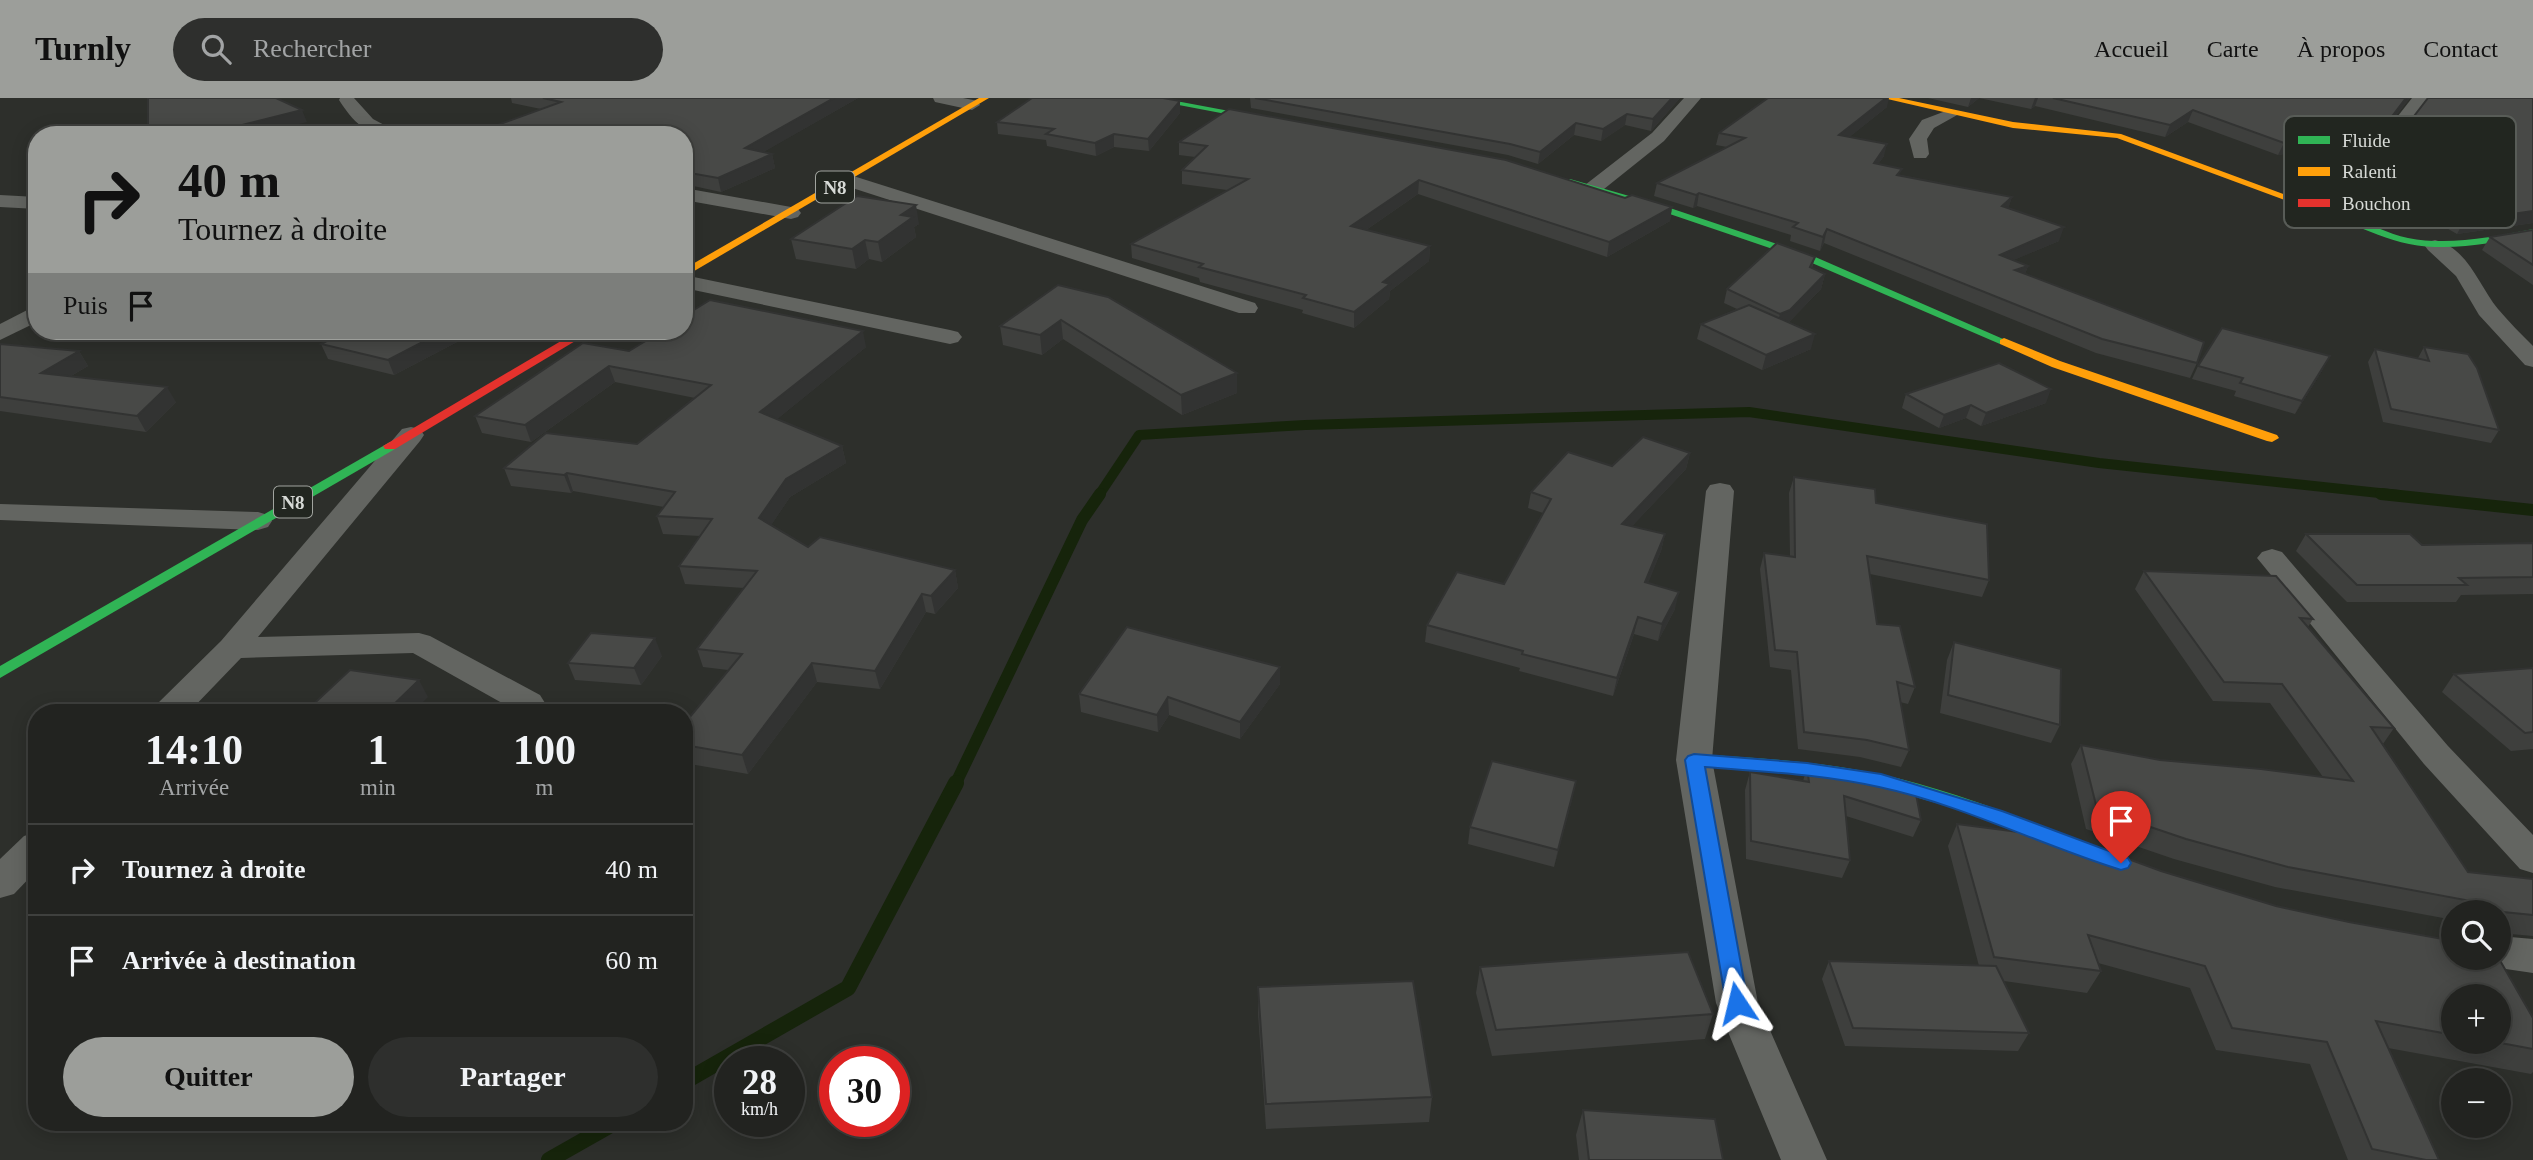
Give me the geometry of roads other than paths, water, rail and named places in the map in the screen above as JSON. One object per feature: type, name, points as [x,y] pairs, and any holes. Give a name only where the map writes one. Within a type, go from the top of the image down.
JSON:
[{"type":"main road","points":[[1146,98],[1290,123]]},
{"type":"main road","points":[[1887,98],[1951,114],[2013,125],[2118,136],[2284,196]]},
{"type":"main road","name":"N8","points":[[693,269],[978,102]]},
{"type":"main road","points":[[1556,178],[1661,208],[1809,258],[2056,364],[2272,438]]},
{"type":"main road","points":[[2372,228],[2405,240],[2435,246],[2458,246],[2533,232]]},
{"type":"main road","name":"N8","points":[[0,673],[571,340]]},
{"type":"main road","points":[[1694,760],[1807,769],[1881,781],[1995,816],[2109,858]]},
{"type":"street","points":[[941,98],[978,102]]},
{"type":"street","points":[[1592,189],[1658,137],[1693,98]]},
{"type":"street","points":[[2407,116],[2421,98]]},
{"type":"street","points":[[347,100],[359,120],[369,126]]},
{"type":"street","points":[[1920,154],[1918,139],[1928,124],[1951,114]]},
{"type":"street","points":[[847,180],[1247,308]]},
{"type":"street","points":[[693,196],[791,212]]},
{"type":"street","points":[[0,201],[28,203]]},
{"type":"street","points":[[2435,246],[2465,272],[2487,310],[2533,360]]},
{"type":"street","points":[[693,283],[950,337]]},
{"type":"street","points":[[0,333],[28,318]]},
{"type":"street","points":[[177,704],[232,648],[411,435]]},
{"type":"street","points":[[1720,491],[1694,760],[1737,1003],[1804,1160]]},
{"type":"street","points":[[0,512],[258,521]]},
{"type":"street","points":[[2272,558],[2436,755],[2533,859]]},
{"type":"street","points":[[232,648],[419,643],[528,703]]},
{"type":"street","points":[[0,883],[28,855]]},
{"type":"street","points":[[2511,953],[2533,956]]},
{"type":"waterway","points":[[1099,495],[1139,435],[1305,425],[1749,412],[2099,463],[2398,495]]},
{"type":"waterway","points":[[956,784],[1082,520],[1100,494]]},
{"type":"waterway","points":[[2381,494],[2533,510]]},
{"type":"waterway","points":[[693,1077],[848,988],[956,784]]},
{"type":"waterway","points":[[549,1160],[600,1131]]}]
